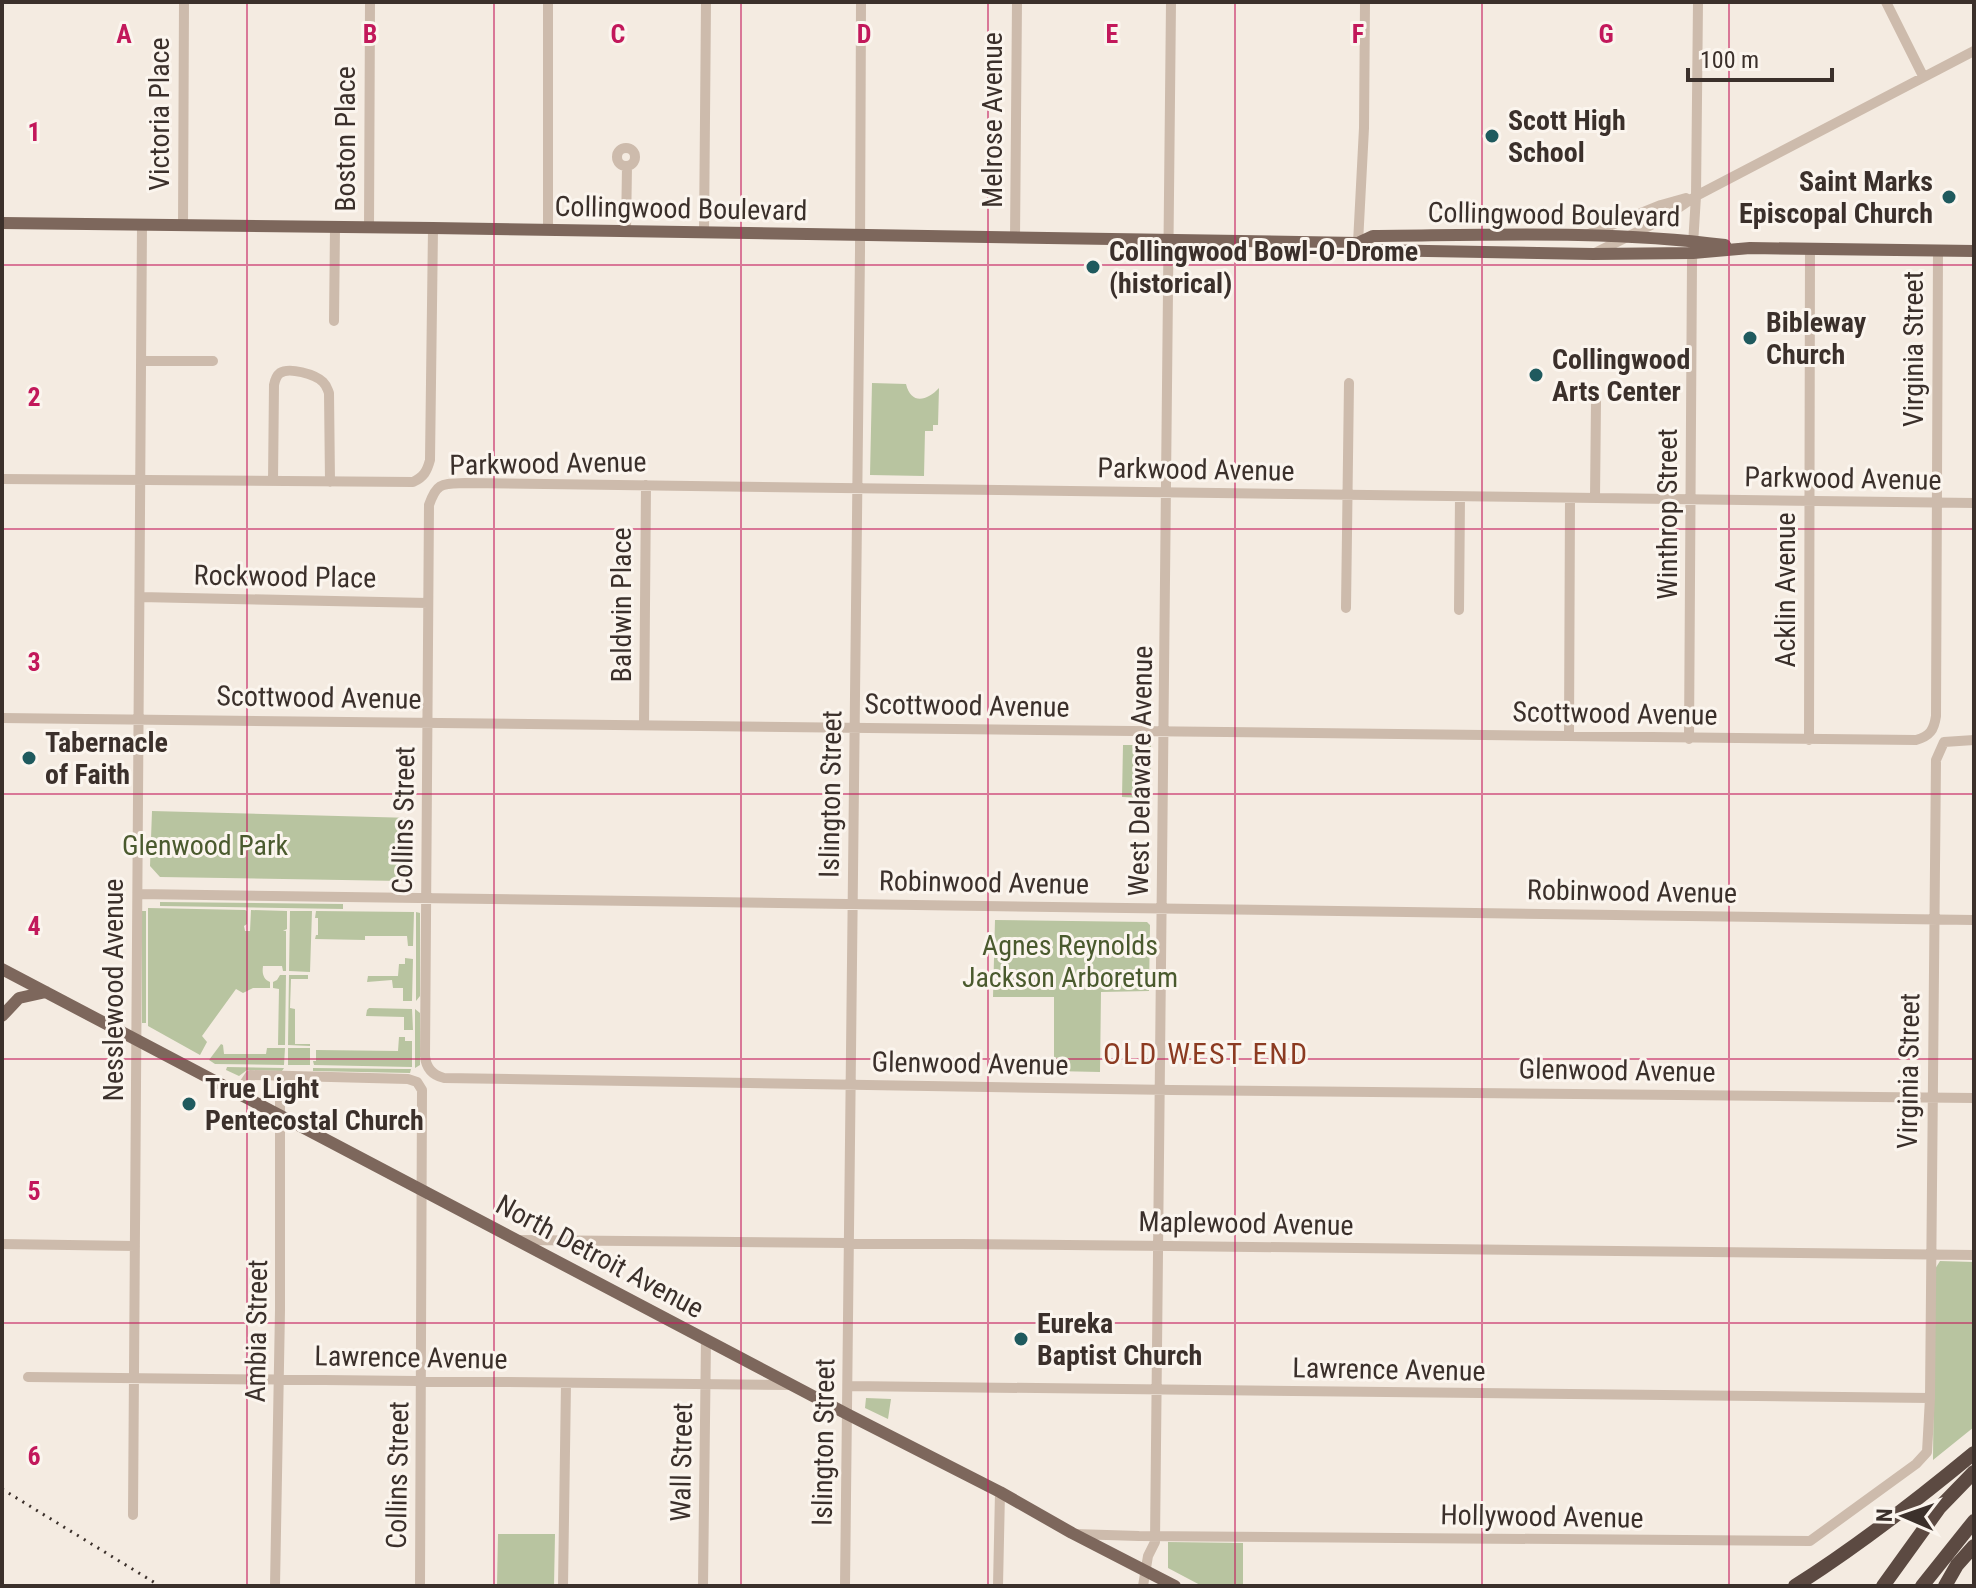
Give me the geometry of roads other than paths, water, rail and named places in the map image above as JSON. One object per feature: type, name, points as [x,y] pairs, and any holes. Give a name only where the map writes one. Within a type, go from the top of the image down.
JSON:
[{"type":"highway","points":[[1795,1586],[1898,1515],[1974,1453]]},
{"type":"highway","points":[[1883,1586],[1940,1507],[1974,1472]]},
{"type":"highway","points":[[1922,1586],[1974,1521]]},
{"type":"highway","points":[[1945,1586],[1957,1565],[1974,1546]]},
{"type":"main road","name":"Collingwood Boulevard","points":[[2,223],[1358,243],[1373,236],[1586,235],[1631,236],[1693,247]]},
{"type":"main road","points":[[1458,251],[1465,235]]},
{"type":"main road","name":"Collingwood Boulevard","points":[[1358,243],[1372,250],[1593,254],[1693,247],[1974,251]]},
{"type":"main road","name":"North Detroit Avenue","points":[[2,969],[281,1115],[309,1124],[423,1190],[1175,1586]]},
{"type":"main road","points":[[2,1016],[19,998],[46,992]]},
{"type":"street","name":"Victoria Place","points":[[183,226],[184,2]]},
{"type":"street","name":"Boston Place","points":[[369,228],[370,2]]},
{"type":"street","points":[[548,2],[548,230]]},
{"type":"street","points":[[704,233],[706,2]]},
{"type":"street","name":"Islington Street","points":[[845,1586],[861,2]]},
{"type":"street","name":"Melrose Avenue","points":[[1015,238],[1017,2]]},
{"type":"street","name":"West Delaware Avenue","points":[[1143,1586],[1148,1556],[1155,1542],[1171,2]]},
{"type":"street","points":[[1358,243],[1364,128],[1365,2]]},
{"type":"street","name":"Winthrop Street","points":[[1689,739],[1698,2]]},
{"type":"street","points":[[1886,2],[1923,76]]},
{"type":"street","points":[[1593,254],[1661,220],[1696,196],[1974,51]]},
{"type":"street","points":[[626,231],[627,166]]},
{"type":"street","points":[[1586,235],[1661,205],[1696,196]]},
{"type":"street","name":"Nesslewood Avenue","points":[[133,1515],[142,225]]},
{"type":"street","points":[[334,321],[335,227]]},
{"type":"street","name":"Parkwood Avenue","points":[[2,479],[413,482],[424,476],[430,460],[433,228]]},
{"type":"street","name":"Acklin Avenue","points":[[1809,740],[1810,248]]},
{"type":"street","name":"Virginia Street","points":[[1930,734],[1936,716],[1938,250]]},
{"type":"street","points":[[141,361],[213,361]]},
{"type":"street","points":[[273,481],[274,385],[277,376],[287,371],[310,374],[327,387],[330,400],[330,482]]},
{"type":"street","points":[[1346,608],[1349,383]]},
{"type":"street","points":[[1595,498],[1596,401]]},
{"type":"street","name":"Parkwood Avenue","points":[[429,505],[435,490],[442,484],[465,483],[1974,503]]},
{"type":"street","name":"Baldwin Place","points":[[644,725],[646,485]]},
{"type":"street","points":[[1459,610],[1460,497]]},
{"type":"street","points":[[1569,736],[1570,498]]},
{"type":"street","name":"Collins Street","points":[[429,505],[426,1060],[432,1072],[444,1078]]},
{"type":"street","name":"Rockwood Place","points":[[140,597],[428,603]]},
{"type":"street","name":"Scottwood Avenue","points":[[2,718],[1809,740],[1916,740],[1930,734]]},
{"type":"street","name":"Virginia Street","points":[[1930,1398],[1936,760],[1947,741],[1974,740]]},
{"type":"street","name":"Robinwood Avenue","points":[[138,894],[1974,920]]},
{"type":"street","points":[[238,1093],[250,1075],[280,1076]]},
{"type":"street","name":"Collins Street","points":[[280,1076],[315,1082],[414,1080],[423,1096],[420,1586]]},
{"type":"street","name":"Ambia Street","points":[[275,1586],[280,1076]]},
{"type":"street","name":"Glenwood Avenue","points":[[444,1078],[1160,1090],[1974,1098]]},
{"type":"street","name":"Maplewood Avenue","points":[[518,1240],[1974,1255]]},
{"type":"street","points":[[2,1244],[135,1246]]},
{"type":"street","name":"Wall Street","points":[[703,1586],[706,1339]]},
{"type":"street","name":"Lawrence Avenue","points":[[28,1377],[794,1385]]},
{"type":"street","points":[[563,1586],[566,1383]]},
{"type":"street","name":"Lawrence Avenue","points":[[848,1386],[1930,1398]]},
{"type":"street","name":"Hollywood Avenue","points":[[1072,1533],[1810,1541],[1916,1464],[1927,1452],[1930,1398]]},
{"type":"street","points":[[998,1586],[1000,1492]]},
{"type":"railway","points":[[2,1489],[160,1586]]},
{"type":"place","name":"Scott High School","points":[[1492,136]]},
{"type":"place","name":"Saint Marks Episcopal Church","points":[[1949,197]]},
{"type":"place","name":"Collingwood Bowl-O-Drome (historical)","points":[[1093,267]]},
{"type":"place","name":"Bibleway Church","points":[[1750,338]]},
{"type":"place","name":"Collingwood Arts Center","points":[[1536,375]]},
{"type":"place","name":"Tabernacle of Faith","points":[[29,758]]},
{"type":"place","name":"True Light Pentecostal Church","points":[[189,1104]]},
{"type":"place","name":"Eureka Baptist Church","points":[[1021,1339]]},
{"type":"district","name":"OLD WEST END","points":[[1206,1054]]},
{"type":"park label","name":"Glenwood Park","points":[[205,845]]},
{"type":"park label","name":"Agnes Reynolds Jackson Arboretum","points":[[1070,961]]}]
